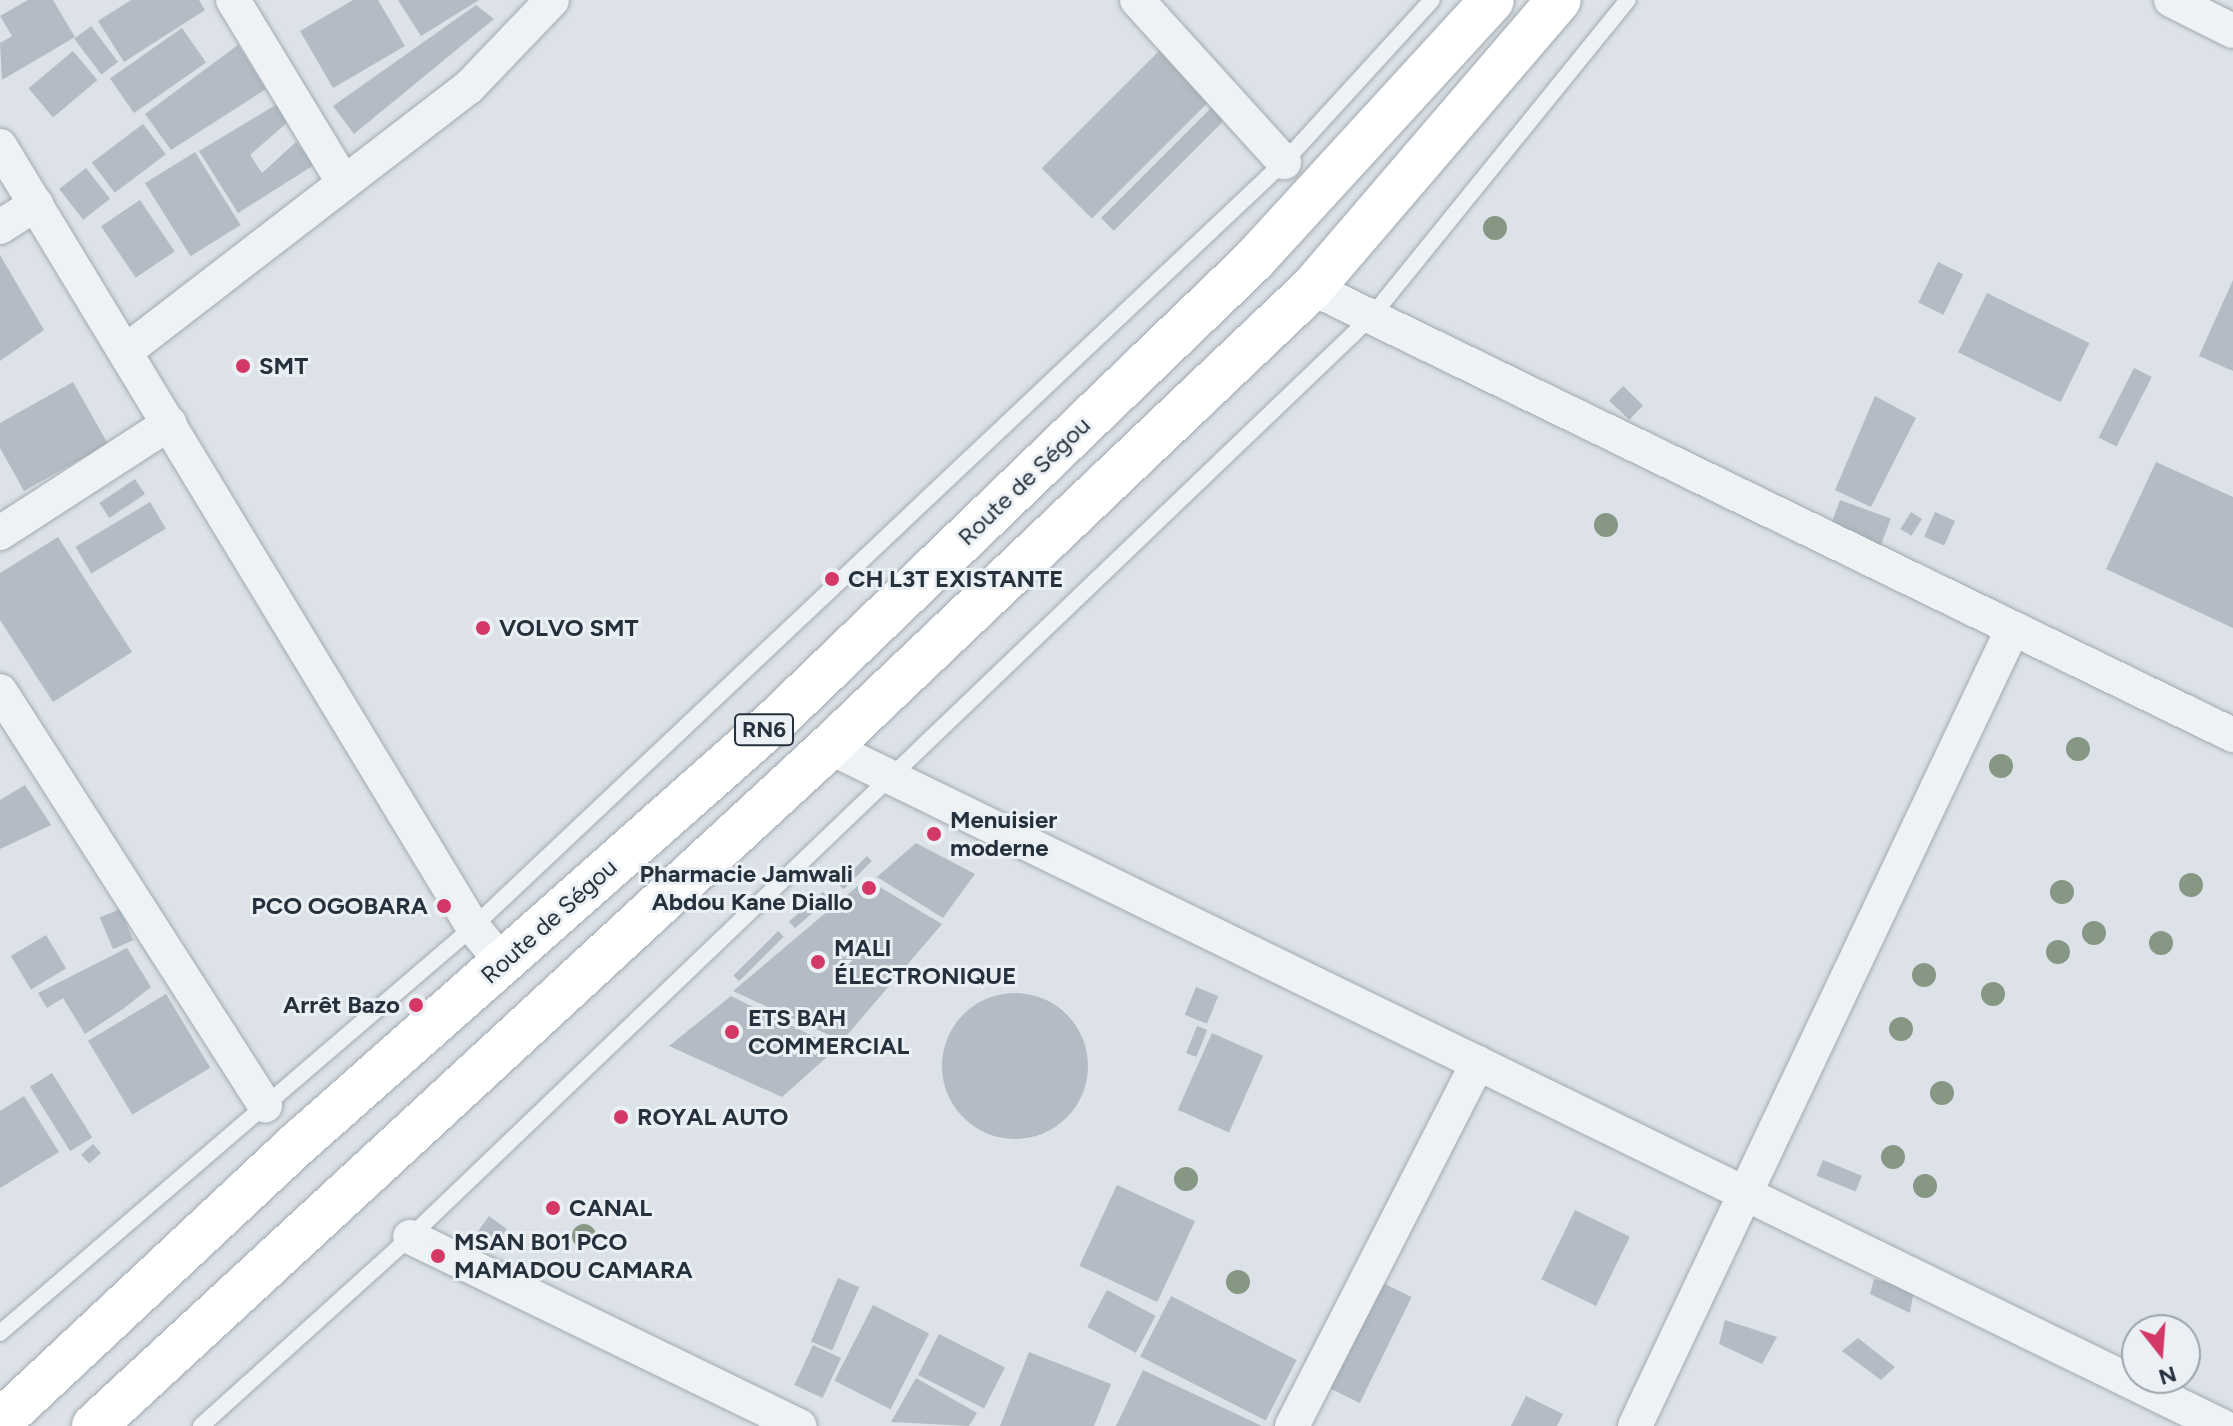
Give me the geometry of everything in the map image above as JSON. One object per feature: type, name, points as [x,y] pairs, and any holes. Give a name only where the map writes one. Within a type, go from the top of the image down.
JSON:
[{"type":"highway","name":"Route de Ségou","points":[[0,1422],[502,962],[775,721],[1254,260],[1492,0]]},
{"type":"highway","name":"RN6","points":[[94,1426],[829,747],[1312,288],[1559,0]]},
{"type":"street","points":[[233,0],[344,183]]},
{"type":"street","points":[[126,351],[469,87],[551,0]]},
{"type":"street","points":[[1137,0],[1284,162]]},
{"type":"street","points":[[2171,0],[2224,17]]},
{"type":"street","points":[[0,146],[473,927],[502,962]]},
{"type":"street","points":[[0,227],[36,204]]},
{"type":"street","points":[[1312,288],[2233,735]]},
{"type":"street","points":[[0,533],[170,423]]},
{"type":"street","points":[[1635,1426],[2013,628]]},
{"type":"street","points":[[0,691],[265,1105]]},
{"type":"street","points":[[829,747],[2222,1426]]},
{"type":"street","points":[[1292,1426],[1478,1063]]},
{"type":"street","points":[[410,1237],[800,1426]]},
{"type":"lane","points":[[0,1333],[473,927],[1284,162],[1432,0]]},
{"type":"lane","points":[[201,1426],[410,1237],[894,779],[1371,317],[1628,0]]},
{"type":"building","points":[[28,0],[53,0],[75,37],[2,80],[0,43],[12,36],[0,16]]},
{"type":"building","points":[[131,0],[199,0],[205,10],[124,62],[98,21]]},
{"type":"building","points":[[353,0],[378,0],[405,46],[333,88],[300,31]]},
{"type":"building","points":[[398,0],[479,0],[421,36]]},
{"type":"building","points":[[476,5],[494,19],[354,134],[333,106]]},
{"type":"building","points":[[91,26],[118,62],[101,75],[74,39]]},
{"type":"building","points":[[182,28],[206,62],[134,113],[110,78]]},
{"type":"building","points":[[238,45],[266,89],[171,150],[145,114]]},
{"type":"building","points":[[1164,46],[1214,96],[1092,219],[1042,168]]},
{"type":"building","points":[[73,51],[97,80],[53,117],[29,88]]},
{"type":"building","points":[[1229,90],[1242,103],[1114,231],[1101,218]]},
{"type":"building","points":[[279,103],[290,120],[250,155],[262,173],[296,142],[314,165],[238,213],[199,151]]},
{"type":"building","points":[[143,124],[166,154],[115,193],[92,163]]},
{"type":"building","points":[[195,152],[241,225],[191,256],[145,183]]},
{"type":"building","points":[[86,168],[110,199],[83,220],[59,189]]},
{"type":"building","points":[[140,200],[175,251],[136,278],[101,226]]},
{"type":"building","points":[[0,255],[44,330],[0,361]]},
{"type":"building","points":[[1938,262],[1963,274],[1943,315],[1918,302]]},
{"type":"building","points":[[2233,280],[2233,371],[2199,356]]},
{"type":"building","points":[[1987,293],[2089,343],[2061,402],[1958,352]]},
{"type":"building","points":[[2134,368],[2152,377],[2116,447],[2099,437]]},
{"type":"building","points":[[73,382],[108,444],[24,491],[0,448],[0,423]]},
{"type":"building","points":[[1623,386],[1643,405],[1629,420],[1609,400]]},
{"type":"building","points":[[1875,396],[1916,418],[1871,507],[1835,490]]},
{"type":"building","points":[[2156,462],[2233,497],[2233,628],[2106,569]]},
{"type":"building","points":[[135,479],[145,494],[109,518],[99,503]]},
{"type":"building","points":[[1840,500],[1891,518],[1880,548],[1829,529]]},
{"type":"building","points":[[150,502],[166,529],[91,573],[75,547]]},
{"type":"building","points":[[1911,512],[1922,519],[1911,536],[1900,529]]},
{"type":"building","points":[[1935,512],[1955,521],[1944,546],[1924,537]]},
{"type":"building","points":[[58,537],[132,652],[53,702],[0,620],[0,573]]},
{"type":"building","points":[[25,785],[51,825],[0,849],[0,800]]},
{"type":"building","points":[[916,843],[975,874],[943,918],[877,877]]},
{"type":"building","points":[[867,856],[872,861],[844,889],[839,884]]},
{"type":"building","points":[[866,879],[942,924],[842,1041],[733,991]]},
{"type":"building","points":[[823,892],[829,899],[795,928],[789,922]]},
{"type":"building","points":[[120,909],[133,940],[113,949],[100,918]]},
{"type":"building","points":[[778,931],[784,937],[739,981],[733,976]]},
{"type":"building","points":[[46,935],[66,968],[31,990],[11,956]]},
{"type":"building","points":[[127,948],[151,987],[123,1009],[85,1034],[63,998],[47,1008],[38,993]]},
{"type":"building","points":[[1196,987],[1218,996],[1207,1024],[1185,1015]]},
{"type":"building","points":[[1015,993],[1043,998],[1067,1014],[1083,1038],[1088,1066],[1083,1094],[1067,1118],[1043,1134],[1015,1139],[987,1134],[963,1118],[947,1094],[942,1066],[947,1038],[963,1014],[987,998]]},
{"type":"building","points":[[166,994],[210,1068],[132,1115],[88,1041]]},
{"type":"building","points":[[731,996],[837,1048],[782,1097],[669,1046]]},
{"type":"building","points":[[1197,1026],[1207,1030],[1196,1057],[1186,1053]]},
{"type":"building","points":[[1212,1033],[1263,1056],[1229,1133],[1178,1110]]},
{"type":"building","points":[[52,1073],[92,1137],[70,1151],[30,1087]]},
{"type":"building","points":[[24,1096],[59,1152],[0,1188],[0,1111]]},
{"type":"building","points":[[93,1144],[101,1153],[89,1164],[81,1155]]},
{"type":"building","points":[[1823,1160],[1862,1176],[1856,1191],[1817,1176]]},
{"type":"building","points":[[1117,1185],[1195,1221],[1157,1302],[1079,1266]]},
{"type":"building","points":[[1575,1210],[1630,1237],[1596,1306],[1541,1279]]},
{"type":"building","points":[[489,1216],[507,1229],[494,1246],[477,1233]]},
{"type":"building","points":[[838,1278],[859,1287],[832,1351],[811,1342]]},
{"type":"building","points":[[1874,1279],[1914,1289],[1910,1313],[1870,1294]]},
{"type":"building","points":[[1381,1282],[1412,1297],[1360,1403],[1329,1388]]},
{"type":"building","points":[[1107,1290],[1156,1316],[1136,1353],[1087,1327]]},
{"type":"building","points":[[1171,1296],[1297,1360],[1266,1421],[1140,1357]]},
{"type":"building","points":[[873,1305],[929,1334],[891,1409],[834,1381]]},
{"type":"building","points":[[1725,1320],[1777,1337],[1762,1364],[1719,1344]]},
{"type":"building","points":[[939,1334],[1005,1368],[984,1409],[918,1375]]},
{"type":"building","points":[[1858,1338],[1895,1367],[1881,1380],[1842,1351]]},
{"type":"building","points":[[813,1345],[841,1358],[823,1398],[794,1385]]},
{"type":"building","points":[[1029,1352],[1111,1384],[1094,1426],[1000,1426]]},
{"type":"building","points":[[1143,1370],[1262,1426],[1116,1426]]},
{"type":"building","points":[[916,1378],[977,1413],[969,1426],[891,1422]]},
{"type":"building","points":[[1526,1396],[1563,1414],[1557,1426],[1511,1426]]},
{"type":"place","name":"SMT","points":[[243,366]]},
{"type":"place","name":"CH L3T EXISTANTE","points":[[832,579]]},
{"type":"place","name":"VOLVO SMT","points":[[483,628]]},
{"type":"place","name":"Menuisier moderne","points":[[934,834]]},
{"type":"place","name":"Pharmacie Jamwali Abdou Kane Diallo","points":[[869,888]]},
{"type":"place","name":"PCO OGOBARA","points":[[444,906]]},
{"type":"place","name":"MALI ÉLECTRONIQUE","points":[[818,962]]},
{"type":"place","name":"Arrêt Bazo","points":[[416,1005]]},
{"type":"place","name":"ETS BAH COMMERCIAL","points":[[732,1032]]},
{"type":"place","name":"ROYAL AUTO","points":[[621,1117]]},
{"type":"place","name":"CANAL","points":[[553,1208]]},
{"type":"place","name":"MSAN B01 PCO MAMADOU CAMARA","points":[[438,1256]]}]
